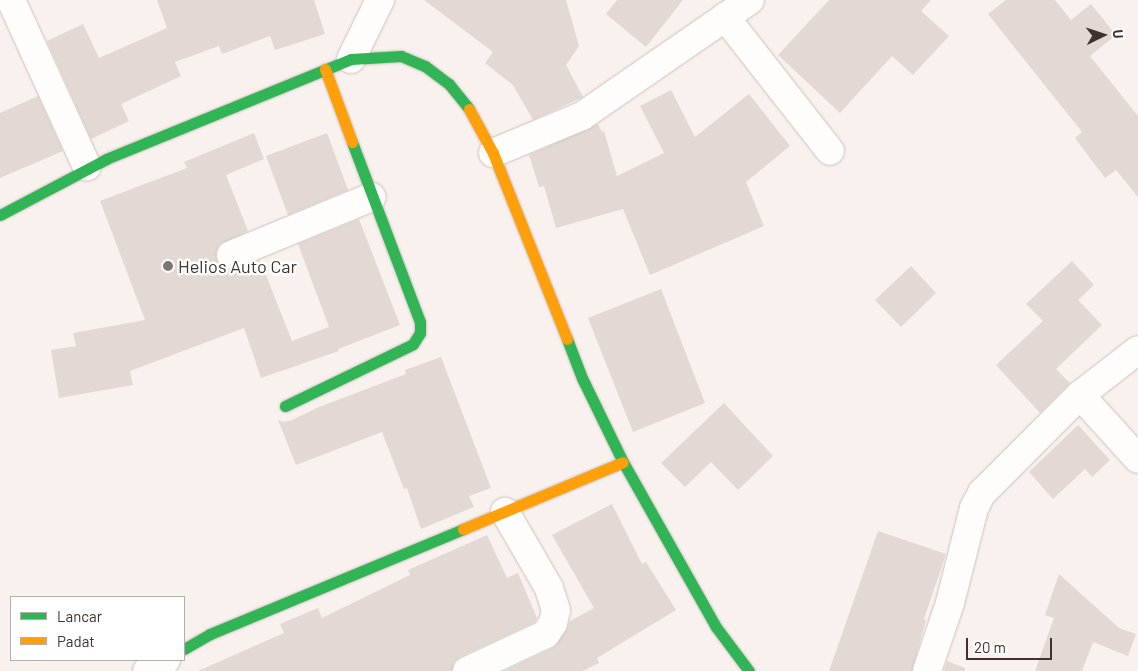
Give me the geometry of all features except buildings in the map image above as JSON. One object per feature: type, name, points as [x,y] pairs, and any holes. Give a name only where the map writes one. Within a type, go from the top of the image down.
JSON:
[{"type":"street","points":[[11,0],[87,167]]},
{"type":"street","points":[[351,59],[380,0]]},
{"type":"street","points":[[493,153],[582,116],[750,0]]},
{"type":"street","points":[[725,17],[830,151]]},
{"type":"street","points":[[0,215],[87,167],[351,59],[401,56],[425,66],[449,84],[469,108],[493,153],[582,378],[623,462],[716,627],[750,671]]},
{"type":"street","points":[[285,406],[413,344],[420,333],[420,322],[325,70]]},
{"type":"street","points":[[231,255],[372,197]]},
{"type":"street","points":[[927,671],[950,603],[974,508],[982,493],[1080,395],[1138,350]]},
{"type":"street","points":[[1080,395],[1138,459]]},
{"type":"street","points":[[185,649],[210,634],[623,462]]},
{"type":"street","points":[[467,671],[546,634],[556,610],[549,588],[505,512]]},
{"type":"street","points":[[147,671],[164,661]]},
{"type":"traffic: fast","points":[[0,215],[106,159],[351,59],[401,56],[425,66],[449,84],[469,109]]},
{"type":"traffic: fast","points":[[285,406],[413,344],[420,333],[420,322],[352,142]]},
{"type":"traffic: fast","points":[[567,339],[582,378],[623,462],[716,627],[749,671]]},
{"type":"traffic: fast","points":[[185,648],[210,634],[463,529]]},
{"type":"traffic: slow","points":[[325,69],[352,142]]},
{"type":"traffic: slow","points":[[469,109],[493,153],[567,339]]},
{"type":"traffic: slow","points":[[463,529],[623,462]]},
{"type":"place","name":"Helios Auto Car","points":[[168,266]]}]
